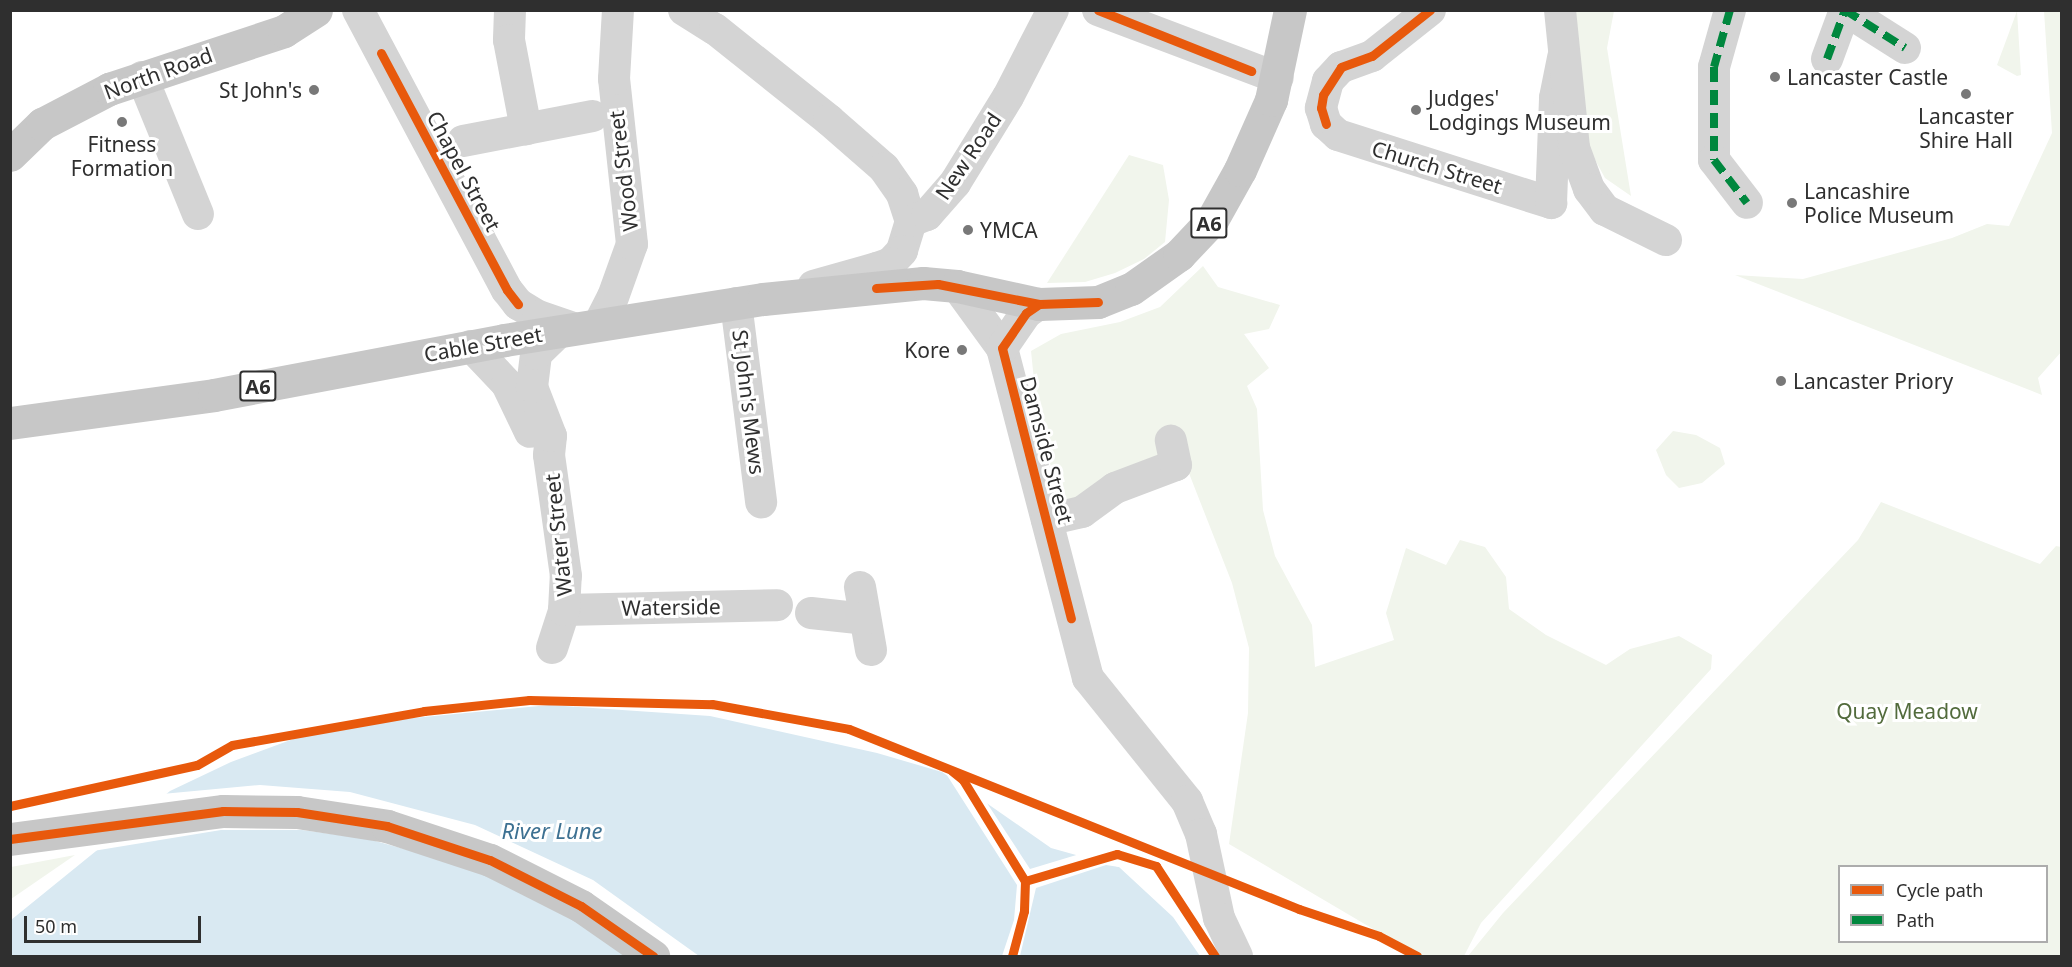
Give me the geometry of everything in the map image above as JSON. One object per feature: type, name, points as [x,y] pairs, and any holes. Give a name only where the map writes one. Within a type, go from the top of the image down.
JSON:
[{"type":"main road","name":"North Road","points":[[10,154],[42,124],[109,89],[284,31],[316,10]]},
{"type":"main road","name":"A6","points":[[957,286],[1039,304],[1098,302],[1131,289],[1195,240],[1227,196],[1278,78],[1290,10]]},
{"type":"main road","name":"Cable Street","points":[[10,423],[214,395],[471,346],[736,303],[911,284],[957,286]]},
{"type":"main road","points":[[10,839],[223,811],[297,812],[387,826],[489,860],[582,906],[653,957]]},
{"type":"street","name":"Chapel Street","points":[[358,10],[507,290],[518,304],[538,315],[578,328]]},
{"type":"street","points":[[510,10],[509,40],[526,129]]},
{"type":"street","name":"Wood Street","points":[[578,328],[614,297],[632,244],[614,79],[618,10]]},
{"type":"street","points":[[684,10],[715,29],[884,168],[902,194],[911,221],[906,243],[891,263],[837,278],[794,296]]},
{"type":"street","name":"New Road","points":[[911,221],[927,215],[955,183],[1008,97],[1053,10]]},
{"type":"street","points":[[1098,10],[1278,78]]},
{"type":"street","name":"Church Street","points":[[1430,10],[1371,56],[1341,67],[1323,95],[1321,108],[1326,123],[1338,135],[1551,203],[1555,98],[1563,58]]},
{"type":"street","points":[[1560,10],[1563,58],[1579,167],[1605,210],[1666,240]]},
{"type":"street","points":[[1730,10],[1714,68],[1714,160],[1747,203]]},
{"type":"street","points":[[1827,60],[1845,10],[1905,48]]},
{"type":"street","points":[[142,77],[198,214]]},
{"type":"street","points":[[463,141],[592,116]]},
{"type":"street","name":"Damside Street","points":[[957,286],[1002,348],[1088,678],[1187,801],[1201,834],[1219,918],[1237,957]]},
{"type":"street","name":"St John's Mews","points":[[736,303],[761,502]]},
{"type":"street","points":[[1002,348],[1026,314],[1039,304]]},
{"type":"street","name":"Water Street","points":[[552,648],[564,610],[566,576],[549,456],[551,436],[532,387],[536,354],[578,328]]},
{"type":"street","name":"Water Street","points":[[471,346],[507,384],[533,439],[549,456]]},
{"type":"street","points":[[1047,520],[1082,512],[1115,488],[1176,465],[1171,441]]},
{"type":"street","points":[[860,587],[871,650]]},
{"type":"street","name":"Waterside","points":[[564,610],[777,605]]},
{"type":"street","points":[[811,613],[865,619]]},
{"type":"green space","points":[[1569,11],[1614,11],[1607,48],[1631,196],[1605,178],[1588,147]]},
{"type":"green space","points":[[2017,11],[2021,75],[2017,76],[1997,65]]},
{"type":"green space","points":[[2044,11],[2061,11],[2062,351],[2038,378],[2042,395],[1735,275],[1803,279],[1952,238],[1987,224],[2009,226],[2052,133]]},
{"type":"green space","points":[[1129,155],[1163,165],[1169,200],[1165,242],[1144,259],[1115,273],[1085,282],[1047,283]]},
{"type":"green space","points":[[1203,266],[1218,287],[1280,305],[1269,329],[1244,334],[1269,368],[1247,386],[1257,409],[1263,510],[1275,556],[1312,625],[1315,667],[1394,640],[1386,613],[1406,548],[1446,565],[1460,540],[1485,547],[1506,577],[1509,609],[1546,635],[1606,665],[1630,649],[1679,636],[1712,655],[1711,669],[1481,923],[1464,956],[1419,956],[1229,844],[1248,713],[1249,648],[1232,583],[1183,458],[1067,502],[1059,496],[1038,419],[1031,351],[1061,334],[1120,322],[1160,307]]},
{"type":"green space","points":[[1673,431],[1696,435],[1720,448],[1725,464],[1702,483],[1679,488],[1666,475],[1656,450]]},
{"type":"green space","name":"Quay Meadow","points":[[1881,502],[2040,564],[2056,546],[2061,547],[2061,956],[1468,956],[1503,913],[1858,540]]},
{"type":"green space","points":[[75,855],[11,899],[11,867]]},
{"type":"water","name":"River Lune","points":[[549,705],[710,716],[877,753],[942,772],[1051,848],[1119,867],[1173,917],[1200,956],[11,956],[11,920],[170,791],[231,762],[296,738],[382,721]]},
{"type":"pier","points":[[943,769],[983,797],[1030,869],[1083,853],[1119,864],[1119,867],[1106,865],[1036,888],[1020,956],[1002,956],[1014,920],[1017,885]]},
{"type":"pier","points":[[260,785],[350,792],[475,825],[593,880],[699,956],[629,956],[572,919],[505,884],[455,863],[368,839],[302,830],[221,830],[93,851],[162,794]]},
{"type":"marked path","points":[[1730,10],[1714,67],[1714,160],[1747,203]]},
{"type":"marked path","points":[[1845,10],[1905,48]]},
{"type":"marked path","points":[[1827,59],[1845,10]]},
{"type":"cycle path","points":[[1098,10],[1251,71]]},
{"type":"cycle path","points":[[1326,124],[1321,108],[1323,95],[1341,67],[1372,56],[1430,10]]},
{"type":"cycle path","points":[[381,53],[507,290],[518,304]]},
{"type":"cycle path","points":[[876,288],[938,284],[1039,304],[1098,302]]},
{"type":"cycle path","points":[[1039,304],[1026,313],[1002,348],[1071,618]]},
{"type":"cycle path","points":[[10,806],[197,765],[232,745],[424,711],[529,700],[712,704],[849,729],[1299,909],[1379,936],[1417,956]]},
{"type":"cycle path","points":[[952,771],[963,780],[1025,881],[1024,911],[1012,956]]},
{"type":"cycle path","points":[[10,839],[223,811],[297,812],[387,826],[490,860],[581,906],[653,956]]},
{"type":"cycle path","points":[[1025,881],[1117,854],[1156,866],[1215,956]]},
{"type":"place","name":"Lancaster Castle","points":[[1775,77]]},
{"type":"place","name":"St John's","points":[[314,90]]},
{"type":"place","name":"Lancaster Shire Hall","points":[[1966,94]]},
{"type":"place","name":"Judges' Lodgings Museum","points":[[1416,110]]},
{"type":"place","name":"Fitness Formation","points":[[122,122]]},
{"type":"place","name":"Lancashire Police Museum","points":[[1792,203]]},
{"type":"place","name":"YMCA","points":[[968,230]]},
{"type":"place","name":"Kore","points":[[962,350]]},
{"type":"place","name":"Lancaster Priory","points":[[1781,381]]}]
